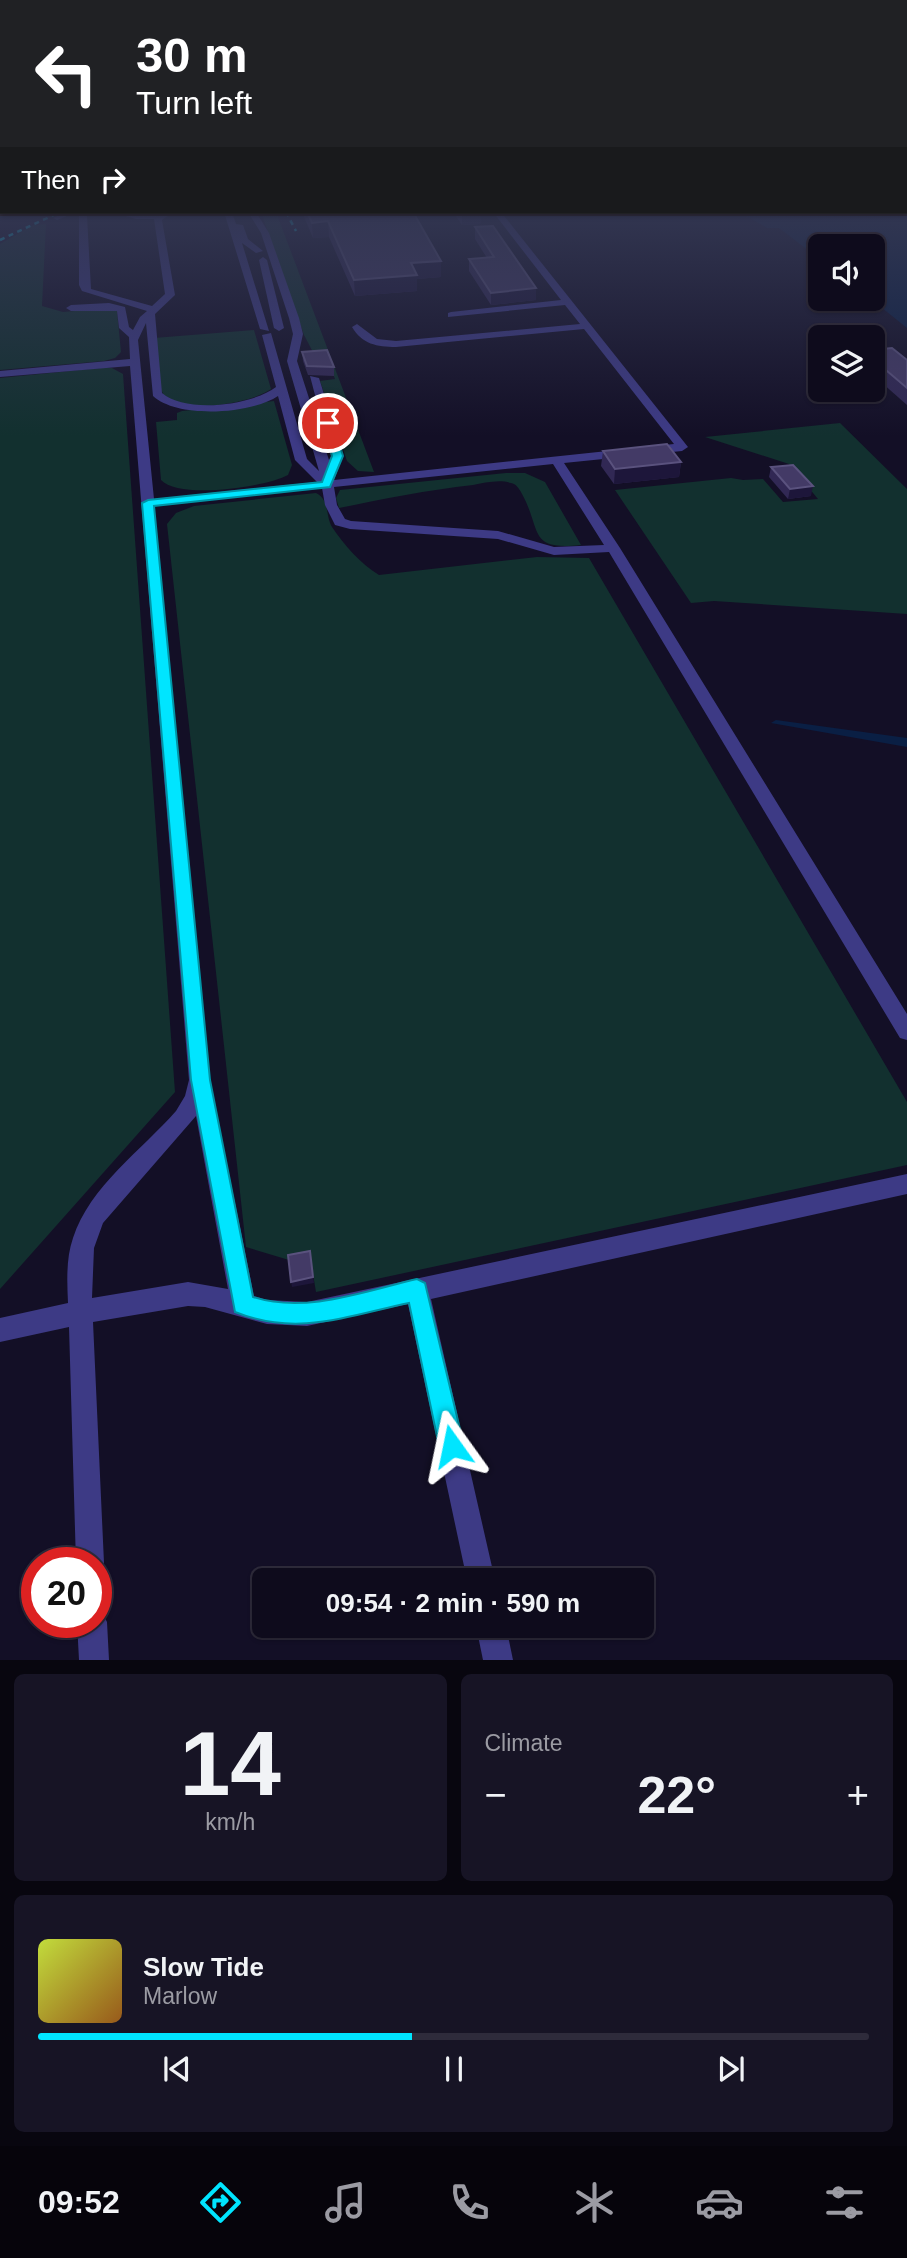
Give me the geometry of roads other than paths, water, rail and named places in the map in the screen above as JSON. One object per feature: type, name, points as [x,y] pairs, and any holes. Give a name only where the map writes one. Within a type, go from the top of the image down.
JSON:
[{"type":"street","points":[[84,281],[87,291],[152,311]]},
{"type":"street","points":[[89,1547],[81,1312],[84,1237],[106,1199],[189,1110],[200,1092],[135,362],[134,335],[152,311],[170,295],[168,281]]},
{"type":"street","points":[[250,281],[302,460],[326,484]]},
{"type":"street","points":[[268,281],[280,331],[323,458],[326,484],[334,513],[340,522],[350,525],[498,535],[515,538],[542,550],[561,552],[613,548]]},
{"type":"street","points":[[281,281],[305,352]]},
{"type":"street","points":[[148,503],[682,447],[552,281]]},
{"type":"street","points":[[451,315],[568,302]]},
{"type":"street","points":[[71,308],[109,306],[122,309],[124,328],[134,335]]},
{"type":"street","points":[[152,311],[157,394],[167,404],[193,407],[253,402],[267,398],[281,388]]},
{"type":"street","points":[[357,327],[360,334],[373,341],[396,344],[587,326]]},
{"type":"street","points":[[292,361],[298,334]]},
{"type":"street","points":[[0,374],[135,362]]},
{"type":"street","points":[[314,378],[337,456],[326,484]]},
{"type":"street","points":[[557,461],[613,548],[907,1032]]},
{"type":"street","points":[[200,1080],[243,1304]]},
{"type":"street","points":[[0,1330],[81,1312],[188,1294],[243,1304],[267,1312],[307,1314],[907,1184]]},
{"type":"street","points":[[417,1290],[478,1568]]},
{"type":"street","points":[[93,1638],[94,1660]]},
{"type":"street","points":[[493,1638],[498,1660]]},
{"type":"water","points":[[885,281],[907,281],[907,328],[885,310]]},
{"type":"water","points":[[776,720],[907,738],[907,747],[771,723]]}]
